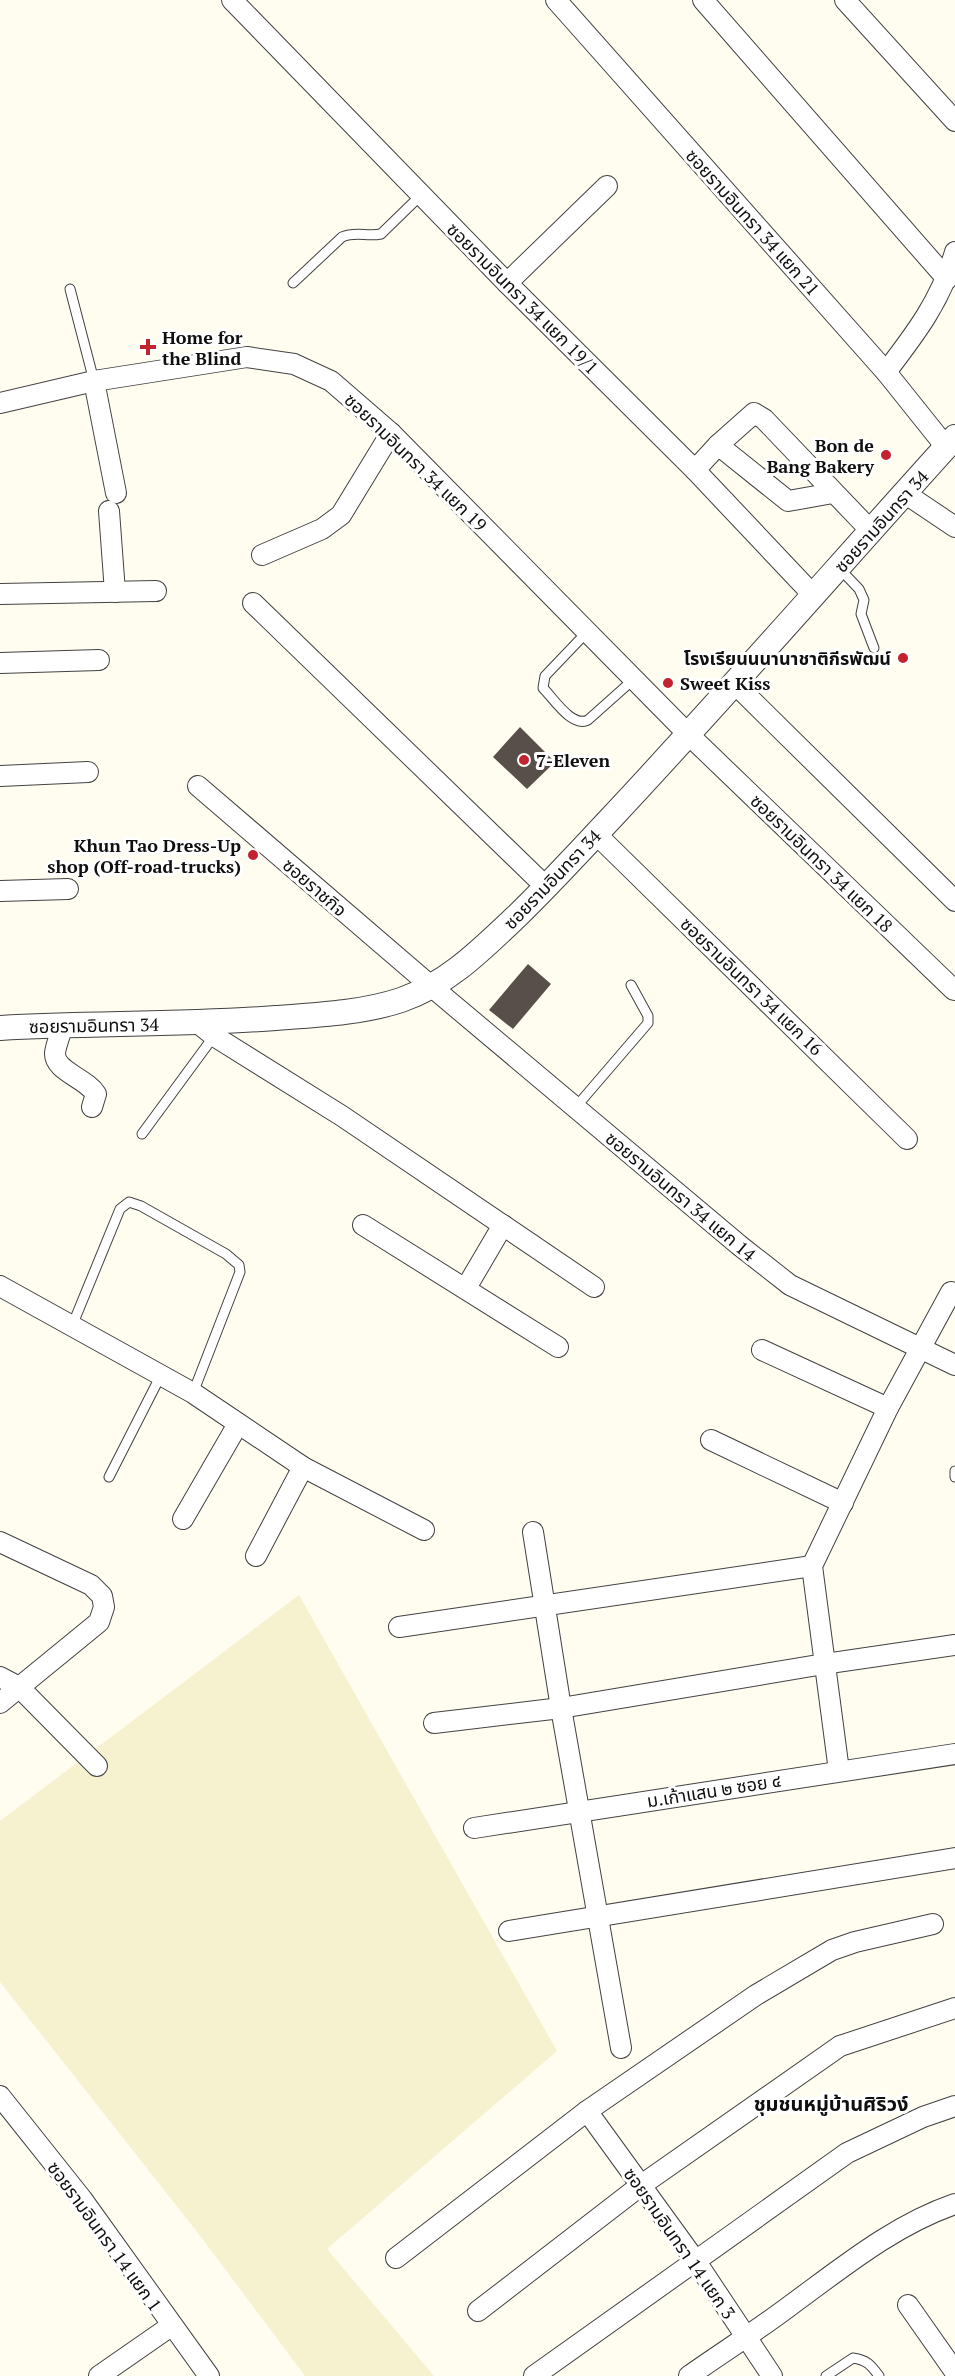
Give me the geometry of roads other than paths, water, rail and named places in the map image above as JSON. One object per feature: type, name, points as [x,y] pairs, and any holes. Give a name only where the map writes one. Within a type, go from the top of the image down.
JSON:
[{"type":"street","name":"ซอยรามอินทรา 34 แยก 19/1","points":[[232,0],[420,196],[695,470],[814,596]]},
{"type":"street","name":"ซอยรามอินทรา 34 แยก 21","points":[[556,0],[886,372],[951,442]]},
{"type":"street","points":[[703,0],[947,279]]},
{"type":"street","points":[[845,0],[955,121]]},
{"type":"street","points":[[507,283],[607,186]]},
{"type":"street","points":[[886,372],[921,327],[947,279],[955,252]]},
{"type":"street","name":"ซอยรามอินทรา 34 แยก 19","points":[[0,403],[94,381],[247,357],[294,364],[331,381],[391,433],[689,735]]},
{"type":"street","points":[[94,381],[113,502],[115,592]]},
{"type":"street","points":[[695,470],[718,445],[754,413],[757,413],[872,532]]},
{"type":"street","points":[[262,555],[322,529],[341,515],[391,433]]},
{"type":"street","name":"ซอยรามอินทรา 34","points":[[0,1028],[63,1025],[207,1030],[369,1008],[400,1000],[432,987],[470,959],[546,887],[689,735],[951,442]]},
{"type":"street","points":[[718,445],[788,501],[833,493]]},
{"type":"street","points":[[906,494],[955,527]]},
{"type":"street","points":[[0,594],[156,591]]},
{"type":"street","points":[[253,603],[546,887]]},
{"type":"street","points":[[0,663],[99,660]]},
{"type":"street","points":[[735,684],[955,901]]},
{"type":"street","name":"ซอยรามอินทรา 34 แยก 18","points":[[689,735],[954,990]]},
{"type":"street","points":[[0,776],[88,772]]},
{"type":"street","name":"ซอยราชกิจ","points":[[198,786],[432,987]]},
{"type":"street","name":"ซอยรามอินทรา 34 แยก 16","points":[[596,834],[907,1139]]},
{"type":"street","points":[[0,891],[68,889]]},
{"type":"street","name":"ซอยรามอินทรา 34 แยก 14","points":[[432,987],[739,1245],[790,1285],[955,1365]]},
{"type":"street","points":[[63,1025],[55,1055],[58,1064],[91,1085],[96,1094],[92,1107]]},
{"type":"street","points":[[207,1030],[342,1116],[594,1287]]},
{"type":"street","points":[[363,1225],[558,1347]]},
{"type":"street","points":[[466,1288],[503,1225]]},
{"type":"street","points":[[0,1286],[193,1393],[303,1467],[424,1530]]},
{"type":"street","points":[[839,1771],[812,1566],[888,1408],[951,1292]]},
{"type":"street","points":[[762,1350],[888,1408]]},
{"type":"street","points":[[183,1519],[237,1424]]},
{"type":"street","points":[[711,1440],[843,1503]]},
{"type":"street","points":[[256,1556],[303,1467]]},
{"type":"street","points":[[533,1532],[561,1708],[621,2048]]},
{"type":"street","points":[[0,1542],[91,1585],[102,1596],[104,1607],[99,1622],[0,1703]]},
{"type":"street","points":[[399,1627],[812,1566]]},
{"type":"street","points":[[434,1723],[561,1708],[824,1664],[955,1646]]},
{"type":"street","points":[[0,1677],[20,1687],[96,1766]]},
{"type":"street","name":"ม.เก้าแสน ๒ ซอย ๔","points":[[474,1828],[955,1754]]},
{"type":"street","points":[[509,1931],[955,1858]]},
{"type":"street","points":[[396,2258],[587,2111],[756,1995],[832,1950],[855,1942],[933,1924]]},
{"type":"street","points":[[478,2311],[640,2186],[840,2046],[955,2008]]},
{"type":"street","name":"ซอยรามอินทรา 14 แยก 1","points":[[0,2096],[82,2199],[209,2376]]},
{"type":"street","points":[[534,2376],[848,2153],[922,2117],[955,2106]]},
{"type":"street","name":"ซอยรามอินทรา 14 แยก 3","points":[[587,2111],[695,2260],[772,2376]]},
{"type":"street","points":[[689,2376],[790,2307],[839,2268],[896,2231],[930,2212],[955,2204]]},
{"type":"street","points":[[908,2305],[955,2372]]},
{"type":"street","points":[[99,2376],[171,2325]]},
{"type":"lane","points":[[293,283],[342,237],[351,233],[381,234],[388,230],[420,196]]},
{"type":"lane","points":[[70,289],[94,381]]},
{"type":"lane","points":[[839,568],[859,589],[864,600],[861,614],[874,648]]},
{"type":"lane","points":[[587,632],[545,676],[542,684],[543,688],[573,719],[585,722],[634,679]]},
{"type":"lane","points":[[575,1108],[648,1023],[648,1016],[632,985]]},
{"type":"lane","points":[[142,1134],[207,1030]]},
{"type":"lane","points":[[72,1326],[120,1209],[129,1202],[141,1206],[225,1254],[239,1265],[240,1272],[193,1393]]},
{"type":"lane","points":[[109,1477],[161,1375]]},
{"type":"lane","points":[[955,1471],[955,1477]]},
{"type":"lane","points":[[826,2376],[853,2358],[863,2359],[870,2363],[879,2376]]},
{"type":"place","name":"Home for the Blind","points":[[148,347]]},
{"type":"place","name":"Bon de Bang Bakery","points":[[886,455]]},
{"type":"place","name":"โรงเรียนนนานาชาติกีรพัฒน์","points":[[903,658]]},
{"type":"place","name":"Sweet Kiss","points":[[668,683]]},
{"type":"place","name":"7-Eleven","points":[[524,760]]},
{"type":"place","name":"Khun Tao Dress-Up shop (Off-road-trucks)","points":[[253,855]]},
{"type":"district","name":"ชุมชนหมู่บ้านศิริวง์","points":[[831,2103]]}]
